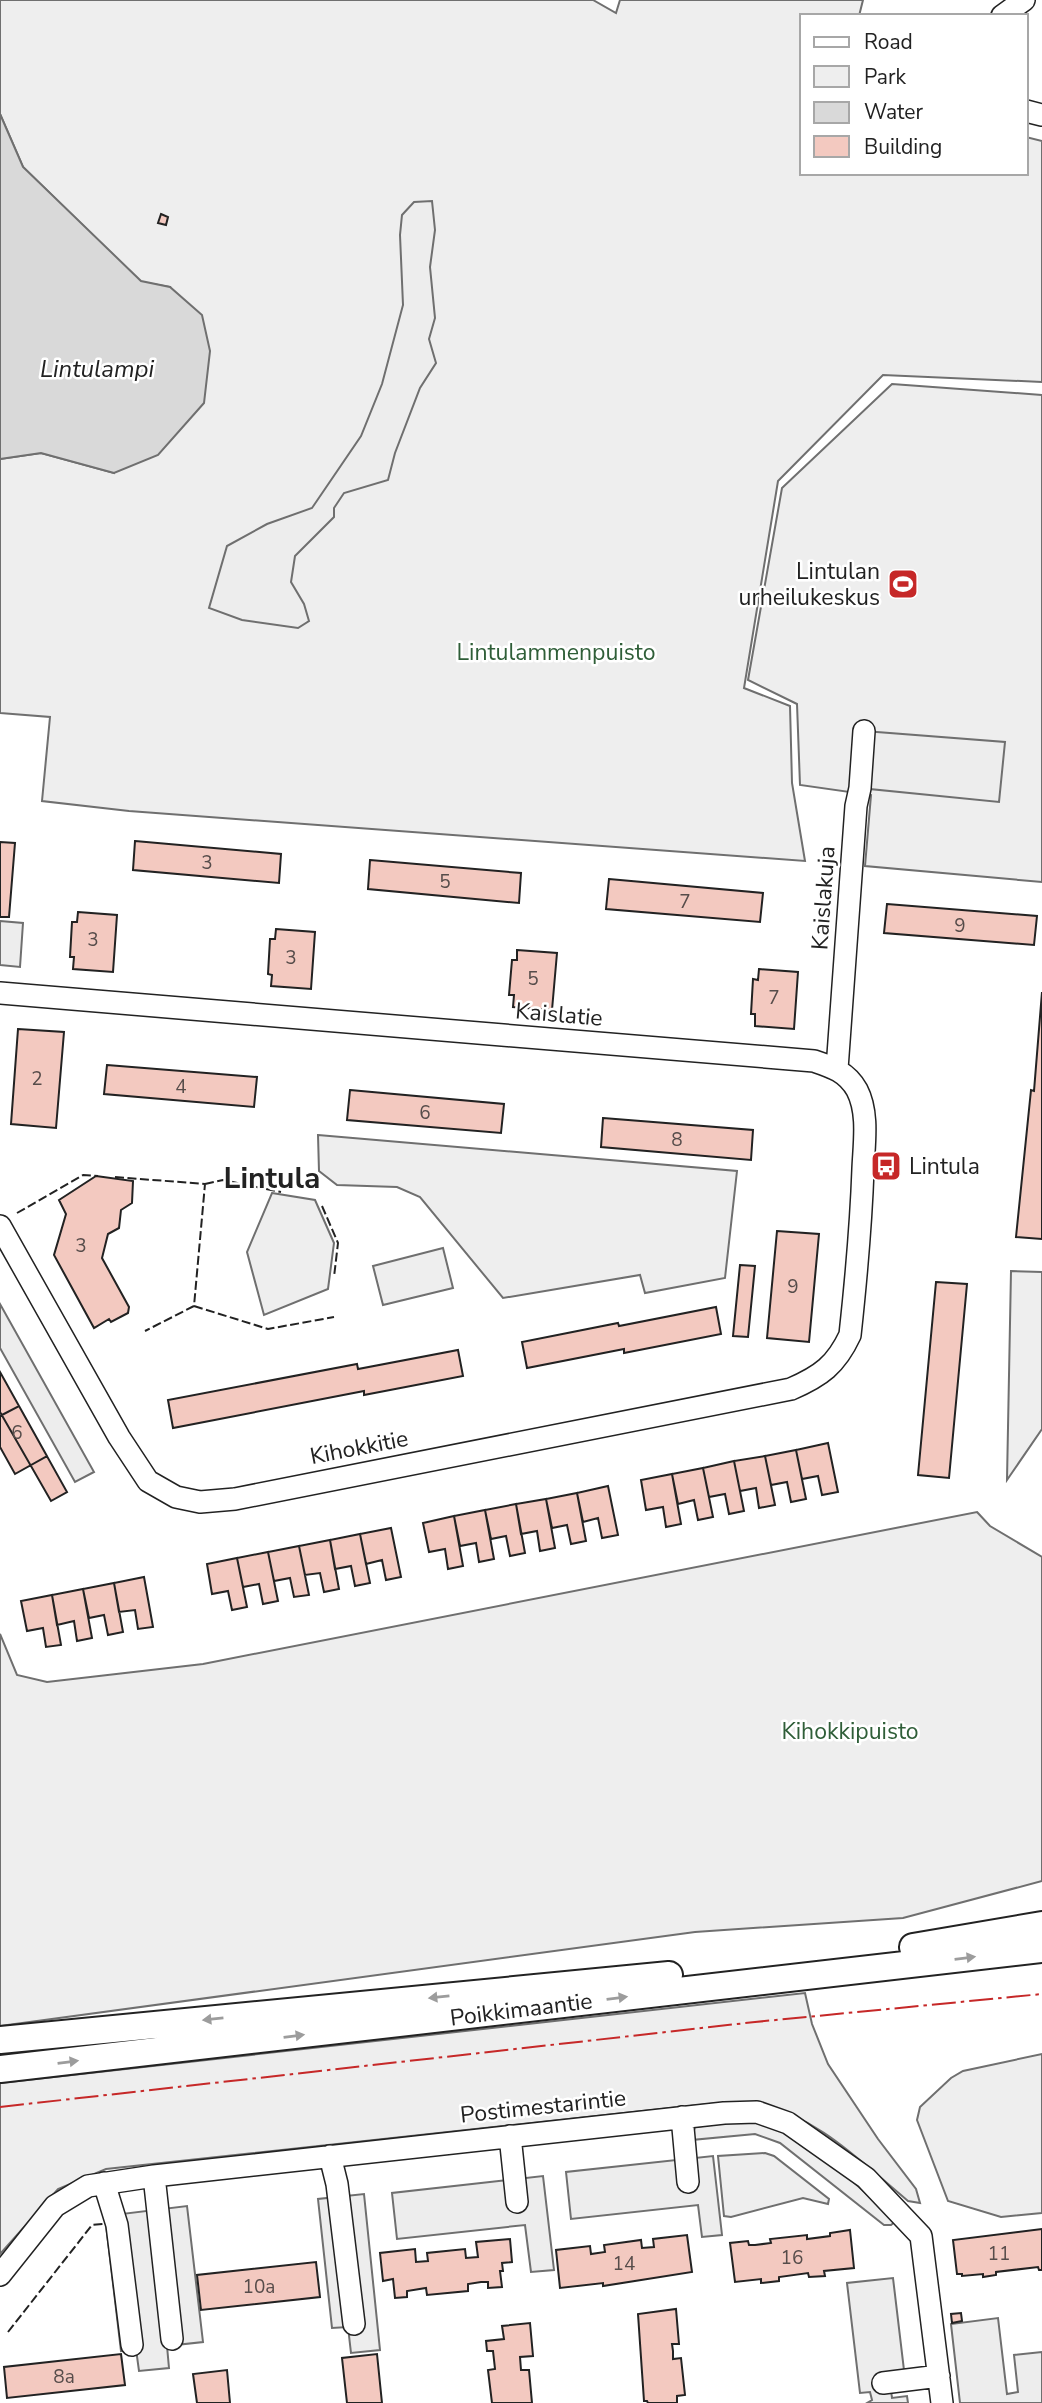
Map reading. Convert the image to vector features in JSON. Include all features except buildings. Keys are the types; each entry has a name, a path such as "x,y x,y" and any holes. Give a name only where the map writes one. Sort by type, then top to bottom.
{"main road":[{"name":"Poikkimaantie","path":"0,2040 833,1959 1042,1925"},
{"name":"Poikkimaantie","path":"0,2069 1042,1949"}],"street":[{"path":"1005,14 1024,0"},
{"name":"Kaislakuja","path":"837,1069 864,731"},
{"name":"Kaislatie","path":"0,993 810,1061 837,1069"},
{"name":"Kihokkitie","path":"0,1226 119,1437 148,1481 176,1497 200,1502 235,1499 791,1389 816,1378 829,1368 842,1352 850,1335 861,1212 863,1107 856,1088 837,1069"},
{"name":"Postimestarintie","path":"0,2275 55,2206 88,2186 154,2176 510,2136 682,2117 757,2112 788,2123 866,2178 921,2236 942,2403"},
{"path":"682,2117 688,2182"},
{"path":"510,2136 517,2202"},
{"path":"330,2156 337,2184 354,2324"},
{"path":"154,2176 172,2339"},
{"path":"104,2183 117,2225 132,2345"},
{"path":"883,2382 939,2376"}],"green space":[{"name":"Lintulammenpuisto","path":"0,0 593,0 616,13 620,0 863,0 860,14 800,14 800,175 1028,175 1028,138 1042,141 1042,382 883,375 778,481 744,688 790,706 792,783 805,861 129,811 42,801 50,717 0,713 0,459 41,453 114,473 170,287 141,282 23,167 0,114"},
{"name":"Lintulan urheilukeskus","path":"892,384 1042,395 1042,882 865,866 871,795 800,785 797,704 748,680 782,488"},
{"path":"318,1135 737,1171 725,1278 645,1293 640,1275 503,1298 420,1197 397,1187 337,1185 319,1171"},
{"path":"272,1193 315,1200 334,1243 328,1289 264,1315 247,1252"},
{"path":"443,1248 453,1288 383,1305 373,1266"},
{"path":"1011,1271 1042,1272 1042,1429 1007,1480"},
{"name":"Kihokkipuisto","path":"977,1512 990,1526 1042,1557 1042,1881 903,1918 695,1932 0,2026 0,1634 17,1675 47,1682 203,1664"},
{"path":"805,1993 812,2024 828,2064 878,2139 916,2189 920,2203 908,2201 837,2142 798,2118 755,2104 727,2103 106,2169 58,2189 0,2254 0,2083"},
{"path":"1042,2054 1042,2213 1001,2217 948,2201 917,2120 920,2107 951,2078 963,2071"},
{"path":"741,2121 778,2128 804,2143 832,2163 896,2221 891,2225 884,2225 780,2143 755,2134 691,2140 695,2127"},
{"path":"765,2153 774,2156 829,2199 828,2204 803,2198 731,2217 724,2216 718,2156"}],"shaded area":[{"path":"432,201 435,230 430,267 435,318 429,339 436,363 420,388 395,453 388,480 344,493 334,508 334,517 295,556 291,582 304,604 309,621 298,628 242,620 209,608 227,546 267,524 312,508 361,436 382,384 403,305 400,235 402,215 414,202"},
{"path":"864,731 1005,742 999,802 860,788"},
{"path":"0,921 23,923 20,967 0,965"},
{"path":"0,1304 94,1472 75,1482 0,1348"},
{"path":"713,2156 722,2235 702,2237 698,2205 571,2219 566,2172"},
{"path":"543,2176 554,2270 531,2272 525,2225 397,2239 392,2193"},
{"path":"364,2194 380,2350 351,2353 348,2327 332,2328 318,2199"},
{"path":"187,2206 203,2342 167,2346 169,2368 139,2371 136,2349 121,2351 105,2216"},
{"path":"893,2278 906,2387 891,2390 892,2398 907,2396 908,2403 867,2403 872,2400 870,2392 860,2393 847,2283"},
{"path":"998,2318 1007,2394 1018,2392 1014,2355 1042,2352 1042,2403 960,2403 951,2324"}],"water":[{"name":"Lintulampi","path":"0,114 23,167 141,281 170,287 202,315 210,351 204,403 158,455 114,473 41,453 0,459"}],"fence":[{"path":"17,1213 83,1175 98,1176"},
{"path":"115,1177 205,1184 194,1306 145,1331"},
{"path":"205,1184 223,1180 281,1192"},
{"path":"322,1206 338,1243 334,1277"},
{"path":"194,1306 268,1329 334,1317"},
{"path":"8,2332 92,2225 103,2224"}],"power":[{"path":"0,2107 755,2022 1042,1994"}],"place":[{"name":"Lintulan urheilukeskus","path":"903,584"},
{"name":"Lintula","path":"886,1166"}],"district":[{"name":"Lintula","path":"272,1178"}]}
